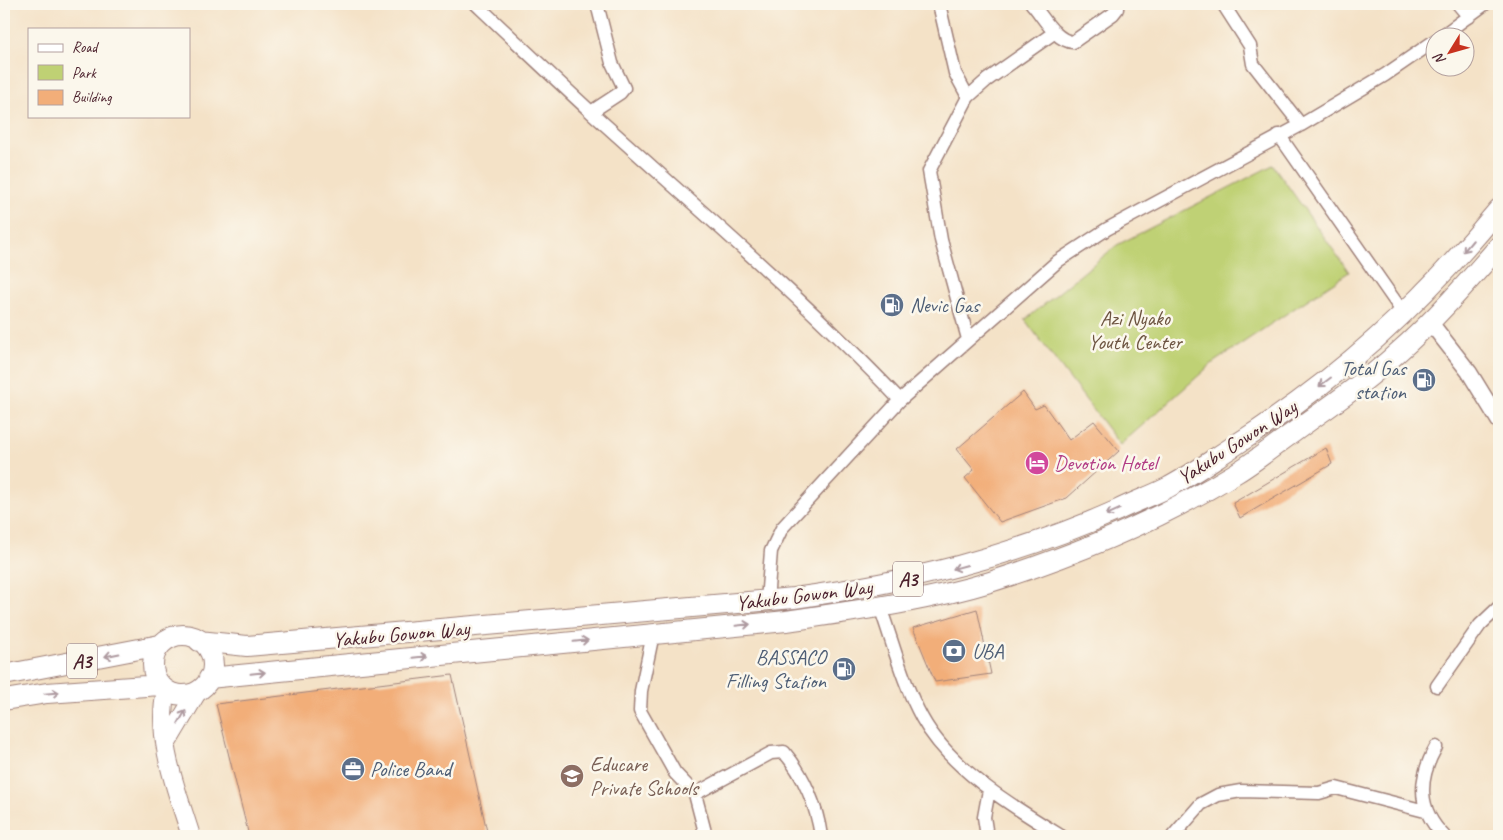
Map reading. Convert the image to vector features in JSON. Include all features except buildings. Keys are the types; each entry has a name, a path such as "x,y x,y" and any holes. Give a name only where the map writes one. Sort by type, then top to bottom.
{"highway":[{"name":"Yakubu Gowon Way","path":"199,641 247,646 767,601 866,588 988,559 1054,537 1167,488 1257,432 1326,382 1374,343 1439,280 1499,209"},
{"name":"Yakubu Gowon Way","path":"204,685 653,634 786,621 880,607 988,582 1054,560 1152,518 1238,472 1355,387 1396,354 1430,322 1499,246"},
{"path":"1144,498 1152,518"},
{"path":"183,636 199,641 210,654 212,670 204,685 182,695 163,687 155,677 153,660 160,645 167,640 183,636"},
{"name":"A3","path":"4,675 160,645"},
{"name":"A3","path":"4,700 47,693 163,687"}],"main road":[{"path":"166,743 204,685"},
{"path":"163,687 162,716 166,743 175,785 191,836"}],"street":[{"path":"476,4 591,112 773,275 844,342 900,400"},
{"path":"591,112 620,93 624,88 612,63 597,4"},
{"path":"939,4 954,73 968,97"},
{"path":"1032,4 1055,32 1066,42 1073,42 1113,14 1117,9 1117,4"},
{"path":"1222,4 1250,46 1253,64 1301,125"},
{"path":"1458,4 1469,17"},
{"path":"1453,28 1485,4"},
{"path":"968,339 941,240 929,171 968,97 987,80 1055,32"},
{"path":"767,601 771,551 782,528 900,400 1058,261 1107,229 1279,135 1301,125 1385,75 1426,47"},
{"path":"1279,135 1404,314"},
{"path":"1430,322 1469,372 1499,421"},
{"path":"1437,686 1480,625 1499,606"},
{"path":"880,607 908,687 922,718 948,752 990,790 1061,836"},
{"path":"653,634 641,691 640,711 675,773 695,794 706,836"},
{"path":"1436,747 1422,787 1425,811 1444,836"},
{"path":"695,794 770,753 784,752 796,766 819,818 820,836"},
{"path":"1173,836 1201,804 1218,795 1240,791 1319,793 1336,788 1425,811"},
{"path":"987,836 984,817 990,790"}],"green space":[{"name":"Azi Nyako Youth Center","path":"1273,165 1349,272 1214,362 1120,445 1025,320 1117,245"}],"place":[{"name":"Nevic Gas","path":"892,305"},
{"name":"Total Gas station","path":"1424,380"},
{"name":"Devotion Hotel","path":"1037,463"},
{"name":"UBA","path":"954,651"},
{"name":"BASSACO Filling Station","path":"844,669"},
{"name":"Police Band","path":"353,769"},
{"name":"Educare Private Schools","path":"572,776"}]}
